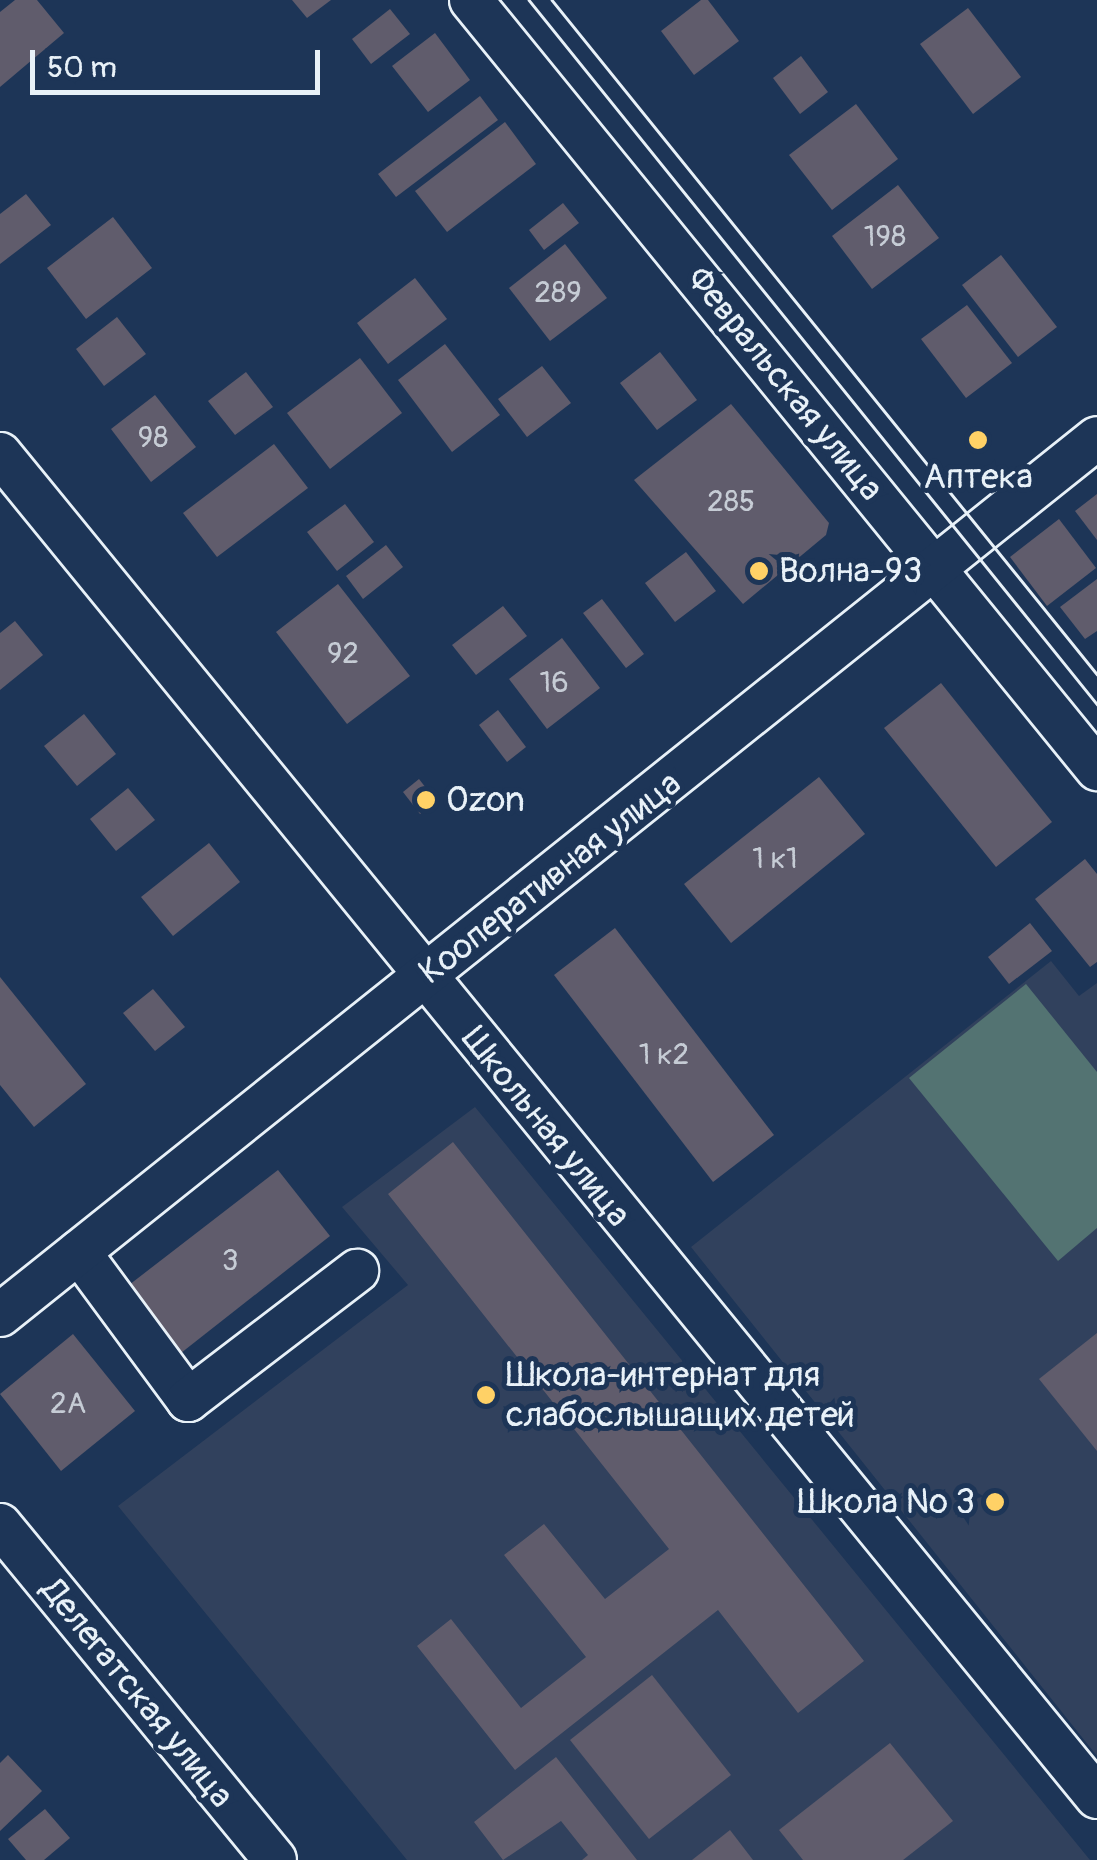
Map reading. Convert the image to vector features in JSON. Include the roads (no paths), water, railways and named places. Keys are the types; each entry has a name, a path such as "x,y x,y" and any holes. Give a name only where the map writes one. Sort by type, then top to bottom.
{"street":[{"name":"Февральская улица","path":"472,0 1097,769"},
{"name":"Кооперативная улица","path":"0,1316 937,570 1097,438"},
{"name":"Школьная улица","path":"0,454 424,978 1097,1797"},
{"path":"79,1252 188,1400 357,1270"},
{"name":"Делегатская улица","path":"0,1526 275,1860"}],"tram line":[{"path":"529,0 1097,704"},
{"path":"552,0 1097,674"}],"place":[{"name":"Аптека","path":"978,440"},
{"name":"Волна-93","path":"759,571"},
{"name":"Ozon","path":"426,800"},
{"name":"Школа-интернат для слабослышащих детей","path":"486,1395"},
{"name":"Школа № 3","path":"995,1502"}]}
